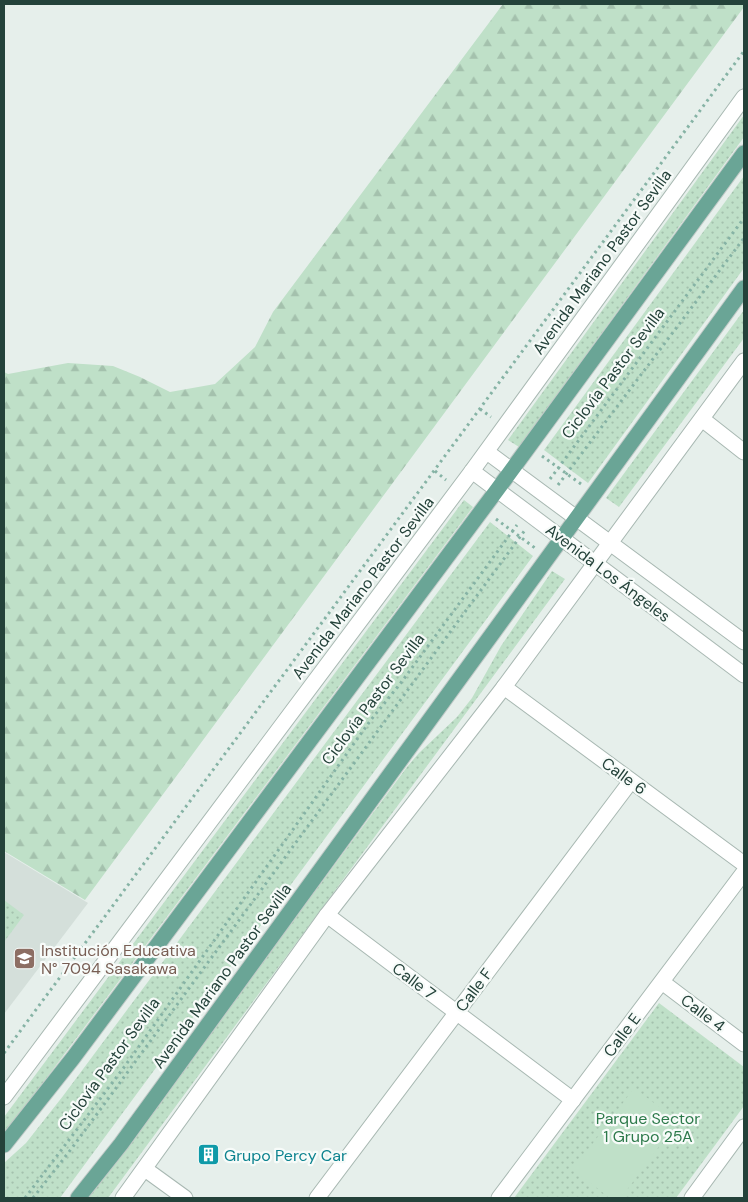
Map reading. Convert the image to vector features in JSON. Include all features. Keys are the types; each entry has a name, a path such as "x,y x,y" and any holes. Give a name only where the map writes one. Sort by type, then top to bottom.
{"main road":[{"path":"4,1145 73,1058 497,490 744,153"},
{"name":"Avenida Mariano Pastor Sevilla","path":"78,1198 121,1144 744,288"}],"street":[{"name":"Avenida Mariano Pastor Sevilla","path":"4,1097 459,489 744,97"},
{"path":"122,1198 145,1169 327,915 504,688 744,361"},
{"path":"702,419 744,452"},
{"name":"Avenida Los Ángeles","path":"486,452 744,642"},
{"name":"Avenida Los Ángeles","path":"472,471 744,675"},
{"name":"Calle 6","path":"504,688 744,864"},
{"name":"Calle F","path":"317,1198 630,781"},
{"name":"Calle E","path":"499,1198 744,872"},
{"name":"Calle 7","path":"327,915 573,1100"},
{"name":"Calle 4","path":"662,982 744,1044"},
{"path":"693,1198 744,1127"},
{"path":"145,1169 185,1198"}],"path":[{"path":"4,1053 744,51"},
{"name":"Ciclovía Pastor Sevilla","path":"545,495 558,468 744,218"},
{"path":"545,495 566,474 744,238"},
{"path":"480,409 504,428"},
{"path":"529,446 595,494"},
{"path":"435,471 459,489"},
{"path":"483,508 547,558"},
{"path":"33,1198 84,1133 520,537 530,515"},
{"name":"Ciclovía Pastor Sevilla","path":"25,1198 125,1066 370,721 400,684 513,531 530,515"}],"shaded area":[{"name":"Institución Educativa N° 7094 Sasakawa","path":"4,852 88,903 4,1014"}],"green space":[{"path":"503,4 744,4 744,7 85,900 4,851 4,372 8,374 68,363 113,366 170,392 215,384 255,347 273,312"},
{"path":"744,115 744,137 519,447 508,440"},
{"path":"744,176 744,268 588,483 544,450"},
{"path":"744,310 744,338 619,507 606,498"},
{"path":"464,500 473,507 4,1135 4,1117"},
{"path":"490,522 533,556 60,1198 4,1198 4,1163 26,1143 63,1096"},
{"path":"552,571 565,579 108,1198 88,1198 407,767 457,717 472,698 501,646"},
{"path":"4,900 24,915 4,942"},
{"name":"Parque Sector 1 Grupo 25A","path":"659,1003 744,1067 744,1106 676,1198 514,1198"},
{"path":"634,1088 678,1121 621,1198 610,1198 573,1170"}],"place":[{"name":"Institución Educativa N° 7094 Sasakawa","path":"25,959"},
{"name":"Grupo Percy Car","path":"208,1155"}]}
